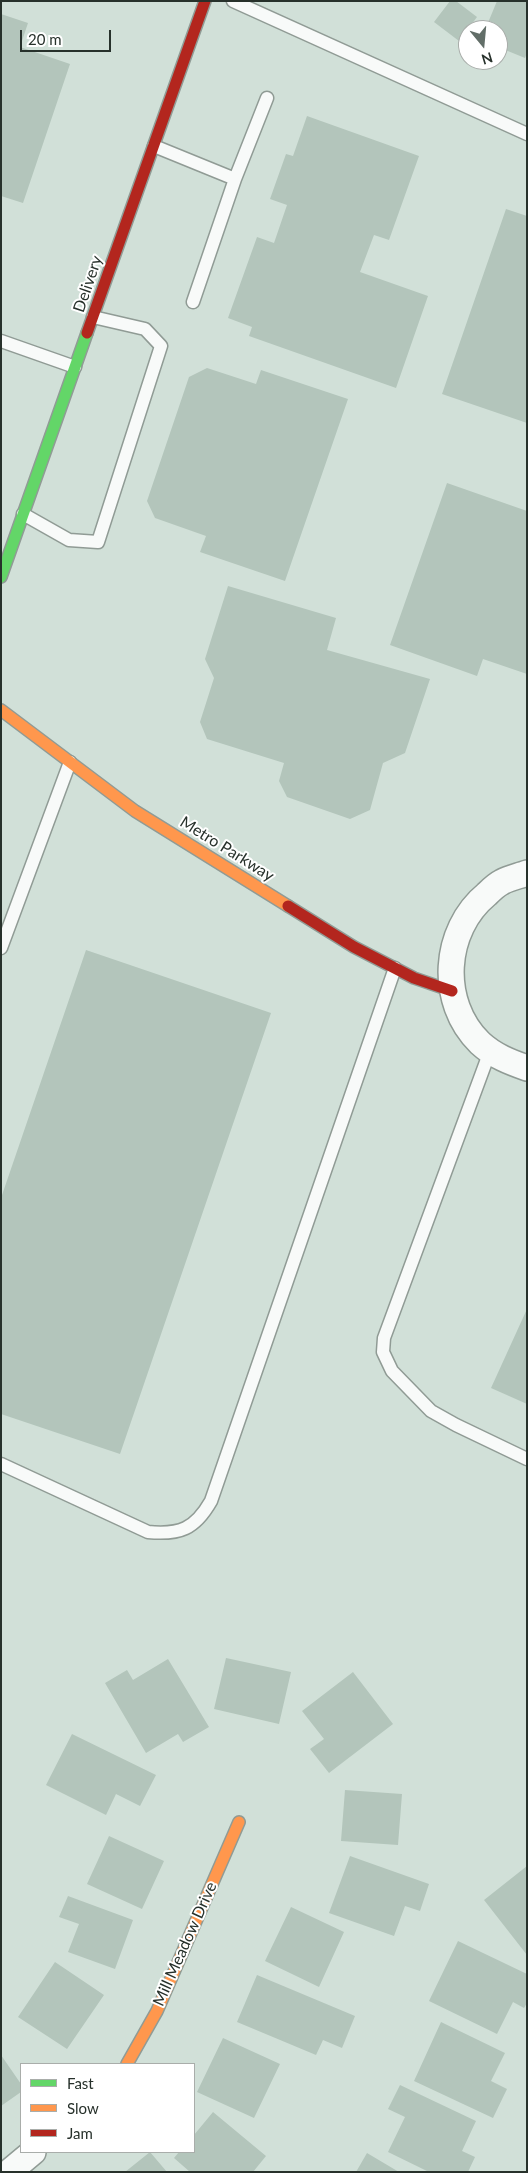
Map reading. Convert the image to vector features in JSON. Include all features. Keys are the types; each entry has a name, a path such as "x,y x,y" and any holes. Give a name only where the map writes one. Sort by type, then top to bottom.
{"street":[{"name":"Delivery","path":"1,577 204,1"},
{"name":"Metro Parkway","path":"1,710 135,811 354,947 414,978 452,990"},
{"path":"527,873 501,882 476,902 459,928 450,959 452,990 462,1018 479,1042 490,1051 503,1060 527,1068"},
{"name":"Mill Meadow Drive","path":"127,2063 142,2040 157,2011 239,1822"},
{"path":"9,2172 32,2153"}],"lane":[{"path":"234,1 527,134"},
{"path":"193,302 235,179 267,98"},
{"path":"154,146 235,179"},
{"path":"23,514 69,540 98,542 161,346 145,330 93,317"},
{"path":"1,341 76,367"},
{"path":"1,948 70,762"},
{"path":"1,1464 148,1532 164,1533 178,1531 192,1525 203,1515 211,1501 395,968"},
{"path":"490,1051 384,1338 383,1352 392,1371 431,1411 456,1426 527,1458"}],"building":[{"path":"450,1 456,1 477,17 475,20 458,20 458,40 434,22"},
{"path":"497,1 527,1 527,53 525,58 508,51 508,20 489,20"},
{"path":"1,14 28,23 20,47 70,64 23,203 1,196"},
{"path":"307,116 419,156 389,240 374,235 360,272 428,296 396,388 249,336 252,327 228,318 257,237 274,243 287,205 270,199 286,154 293,156"},
{"path":"506,209 527,216 527,423 442,394"},
{"path":"207,368 256,384 261,370 348,399 285,581 200,552 206,536 155,518 147,501 189,377"},
{"path":"447,483 527,511 527,674 483,659 477,676 390,645"},
{"path":"228,586 336,618 327,650 430,679 405,753 383,763 370,810 350,819 287,797 279,781 284,763 207,739 200,722 214,678 205,659"},
{"path":"86,950 271,1013 120,1454 1,1414 1,1198"},
{"path":"527,1309 527,1404 491,1388"},
{"path":"226,1658 291,1672 279,1724 214,1709"},
{"path":"168,1659 209,1727 183,1742 178,1734 146,1753 105,1683 127,1670 133,1680"},
{"path":"353,1672 393,1724 329,1773 310,1749 324,1739 302,1711"},
{"path":"72,1734 156,1775 140,1806 116,1794 106,1815 46,1785"},
{"path":"345,1790 402,1794 398,1845 341,1841"},
{"path":"109,1836 164,1861 142,1909 87,1884"},
{"path":"350,1856 429,1884 420,1911 405,1906 394,1936 329,1913"},
{"path":"527,1866 527,1955 484,1900"},
{"path":"68,1896 133,1920 115,1969 68,1952 79,1924 59,1917"},
{"path":"291,1907 344,1932 319,1987 265,1961"},
{"path":"458,1941 527,1974 527,2003 524,2008 513,2002 497,2034 429,2001"},
{"path":"55,1962 104,1995 67,2049 18,2017"},
{"path":"257,1975 355,2016 342,2048 323,2040 316,2055 237,2022"},
{"path":"441,2022 505,2053 491,2081 507,2089 493,2118 414,2081"},
{"path":"223,2038 280,2064 254,2118 197,2092"},
{"path":"1,2055 20,2083 20,2093 1,2106"},
{"path":"400,2085 476,2121 462,2151 475,2157 468,2172 429,2172 388,2152 405,2117 388,2109"},
{"path":"213,2112 266,2156 253,2172 190,2172 174,2158 178,2153 195,2153 195,2134"},
{"path":"151,2153 167,2172 125,2172"},
{"path":"367,2153 399,2172 356,2172"}],"traffic: fast":[{"path":"1,577 87,333"}],"traffic: slow":[{"path":"1,710 135,811 288,906"},
{"path":"128,2063 157,2011 239,1822"}],"traffic: jam":[{"path":"87,333 205,1"},
{"path":"288,906 354,947 414,978 452,991"}]}
